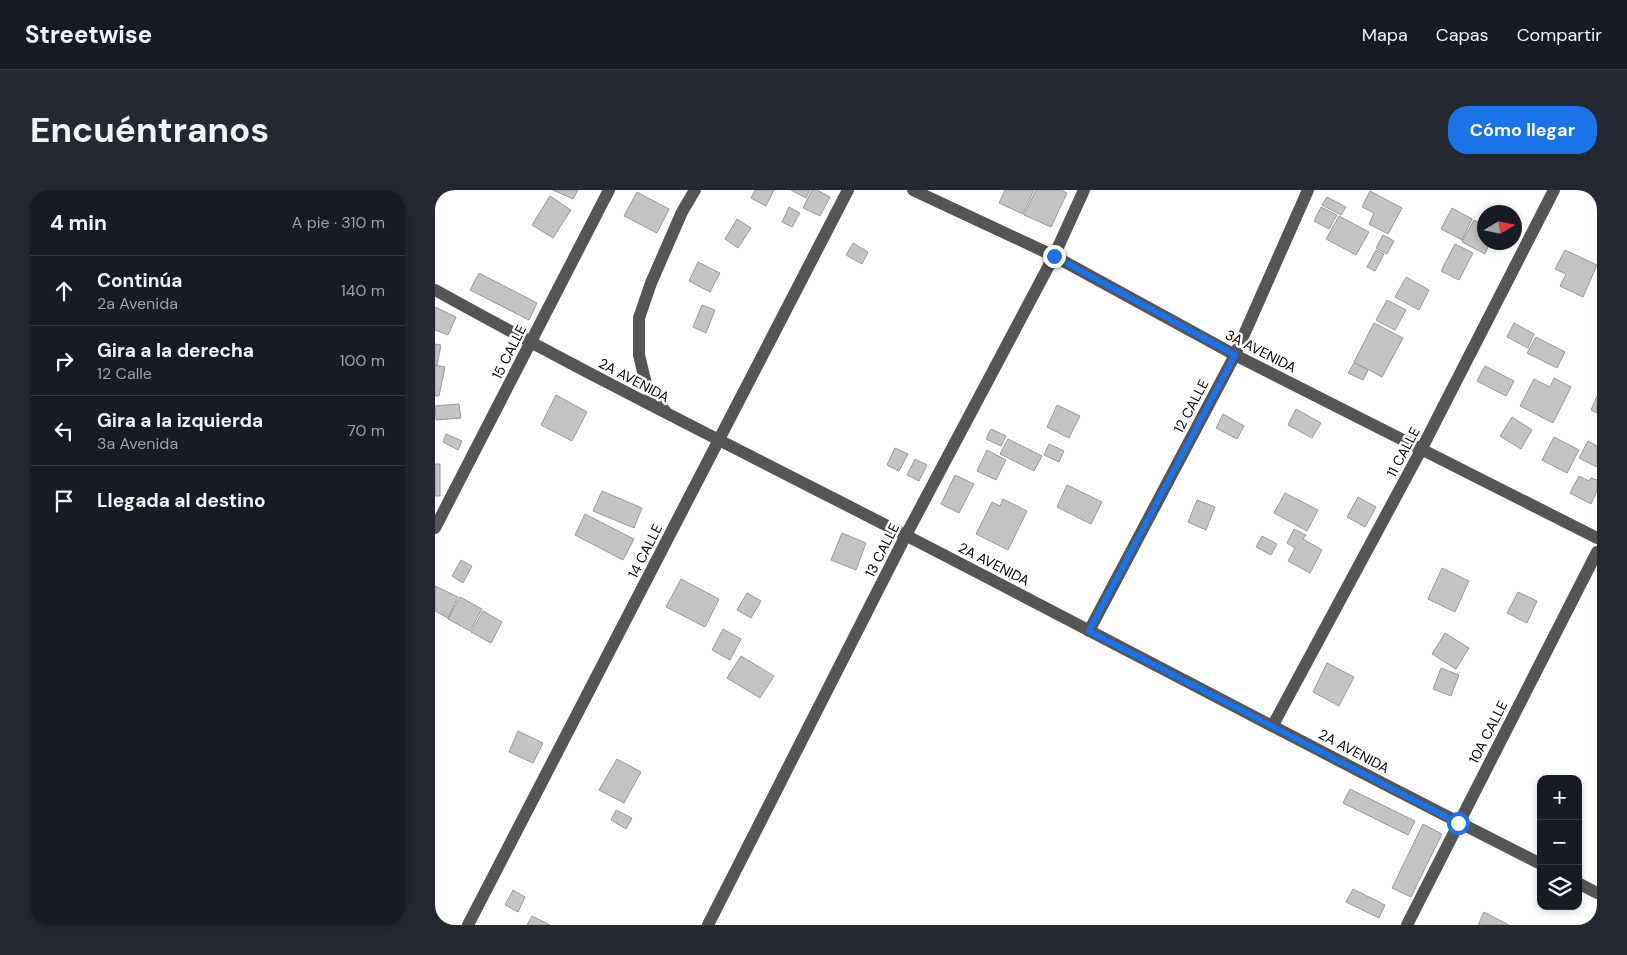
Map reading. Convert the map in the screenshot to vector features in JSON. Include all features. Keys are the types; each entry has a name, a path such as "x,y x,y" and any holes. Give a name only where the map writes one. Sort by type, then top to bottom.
{"street":[{"name":"15 CALLE","path":"435,528 609,190"},
{"path":"667,414 647,388 639,355 639,318 681,212 695,190"},
{"name":"14 CALLE","path":"468,925 848,190"},
{"name":"3A AVENIDA","path":"913,190 1054,256 1235,355 1597,538"},
{"name":"13 CALLE","path":"708,925 906,535 1054,256 1084,190"},
{"name":"12 CALLE","path":"1089,631 1235,355 1308,190"},
{"name":"11 CALLE","path":"1273,725 1421,450 1554,190"},
{"name":"2A AVENIDA","path":"435,290 530,343 906,535 1458,823 1537,862"},
{"name":"10A CALLE","path":"1407,925 1597,552"},
{"path":"1582,885 1597,893"}],"building":[{"path":"553,190 578,190 573,199"},
{"path":"755,190 774,190 766,206 751,198"},
{"path":"791,190 810,190 806,198"},
{"path":"812,190 817,190 830,197 820,216 803,208"},
{"path":"1005,190 1034,190 1023,214 999,203"},
{"path":"1036,190 1061,190 1067,193 1051,227 1024,215"},
{"path":"1370,191 1402,208 1388,234 1369,224 1374,213 1362,207"},
{"path":"637,192 669,209 657,233 624,216"},
{"path":"550,196 571,210 553,238 532,225"},
{"path":"1327,197 1346,207 1341,215 1322,205"},
{"path":"789,207 800,213 792,227 782,222"},
{"path":"1321,207 1337,215 1329,229 1314,221"},
{"path":"1452,208 1472,219 1462,240 1441,229"},
{"path":"1339,216 1369,232 1356,255 1326,239"},
{"path":"737,219 751,228 738,248 725,239"},
{"path":"1474,220 1477,222 1477,250 1462,242"},
{"path":"1383,235 1394,241 1387,254 1376,248"},
{"path":"853,243 868,252 862,264 846,255"},
{"path":"1455,244 1473,253 1459,280 1441,271"},
{"path":"1376,250 1384,254 1375,271 1367,267"},
{"path":"1477,250 1487,250 1485,254"},
{"path":"1565,250 1597,265 1583,297 1560,286 1566,274 1555,269"},
{"path":"698,262 720,273 710,292 689,281"},
{"path":"479,273 537,303 529,320 470,290"},
{"path":"1406,277 1429,290 1419,310 1395,297"},
{"path":"1387,300 1406,310 1395,330 1376,320"},
{"path":"702,305 715,310 706,333 693,327"},
{"path":"435,307 456,317 448,335 435,330"},
{"path":"1374,323 1403,338 1382,377 1354,362"},
{"path":"1514,323 1534,334 1528,348 1507,337"},
{"path":"1536,337 1565,352 1557,368 1527,353"},
{"path":"435,344 441,345 437,365 435,364"},
{"path":"1354,363 1368,370 1363,380 1348,373"},
{"path":"435,365 445,367 439,396 435,396"},
{"path":"1485,366 1514,381 1506,396 1477,381"},
{"path":"1554,378 1571,387 1553,423 1520,406 1534,379 1550,387"},
{"path":"556,395 587,412 572,441 541,425"},
{"path":"1597,396 1597,413 1591,410"},
{"path":"459,404 461,418 436,420 435,406"},
{"path":"1057,405 1080,416 1069,438 1047,427"},
{"path":"1296,409 1321,423 1312,438 1288,425"},
{"path":"1223,414 1244,426 1237,439 1216,428"},
{"path":"1512,417 1532,430 1521,449 1500,436"},
{"path":"991,429 1006,436 1001,446 986,439"},
{"path":"446,434 462,441 458,450 443,442"},
{"path":"1554,437 1579,450 1567,473 1542,460"},
{"path":"1008,439 1042,456 1034,471 1000,454"},
{"path":"1588,441 1597,446 1597,467 1579,458"},
{"path":"1049,444 1064,451 1059,462 1044,455"},
{"path":"895,448 908,454 899,471 887,465"},
{"path":"987,450 1006,460 996,480 977,471"},
{"path":"915,459 927,465 919,481 907,475"},
{"path":"435,464 440,464 440,496 435,496"},
{"path":"955,475 974,484 959,513 941,504"},
{"path":"1579,476 1589,481 1591,478 1597,480 1597,491 1591,504 1570,493"},
{"path":"1067,485 1102,502 1091,524 1057,507"},
{"path":"602,491 642,508 634,528 593,511"},
{"path":"1285,493 1318,510 1307,531 1274,513"},
{"path":"1358,497 1376,507 1365,527 1347,517"},
{"path":"1003,499 1027,511 1008,550 976,534 992,502 1000,506"},
{"path":"1197,500 1215,507 1206,530 1188,522"},
{"path":"585,514 634,539 623,560 575,535"},
{"path":"1294,529 1306,535 1303,539 1322,550 1310,573 1288,561 1295,548 1287,543"},
{"path":"842,533 866,543 856,570 831,560"},
{"path":"1262,536 1277,544 1271,555 1256,547"},
{"path":"461,560 472,566 463,583 452,576"},
{"path":"1442,568 1469,581 1455,612 1428,599"},
{"path":"681,579 719,599 705,627 666,607"},
{"path":"435,586 458,597 448,618 435,611"},
{"path":"1518,592 1537,601 1527,623 1507,613"},
{"path":"747,593 761,601 751,618 737,610"},
{"path":"460,597 482,609 470,631 448,619"},
{"path":"483,611 502,622 491,643 471,632"},
{"path":"723,629 741,639 730,660 712,650"},
{"path":"1445,633 1469,648 1456,669 1432,654"},
{"path":"741,656 774,676 760,698 727,678"},
{"path":"1327,663 1354,677 1339,706 1313,692"},
{"path":"1441,668 1459,675 1451,696 1433,689"},
{"path":"518,731 543,743 533,763 509,752"},
{"path":"617,759 641,772 624,803 599,790"},
{"path":"1350,789 1415,821 1408,835 1343,803"},
{"path":"616,810 632,818 626,829 611,820"},
{"path":"1423,824 1442,834 1411,897 1392,888"},
{"path":"1353,889 1385,905 1379,918 1346,902"},
{"path":"513,890 525,897 518,912 505,905"},
{"path":"1484,912 1509,925 1478,925"},
{"path":"532,916 550,925 527,925"}],"route":[{"path":"1054,256 1235,355 1089,631 1273,725 1458,823"}]}
